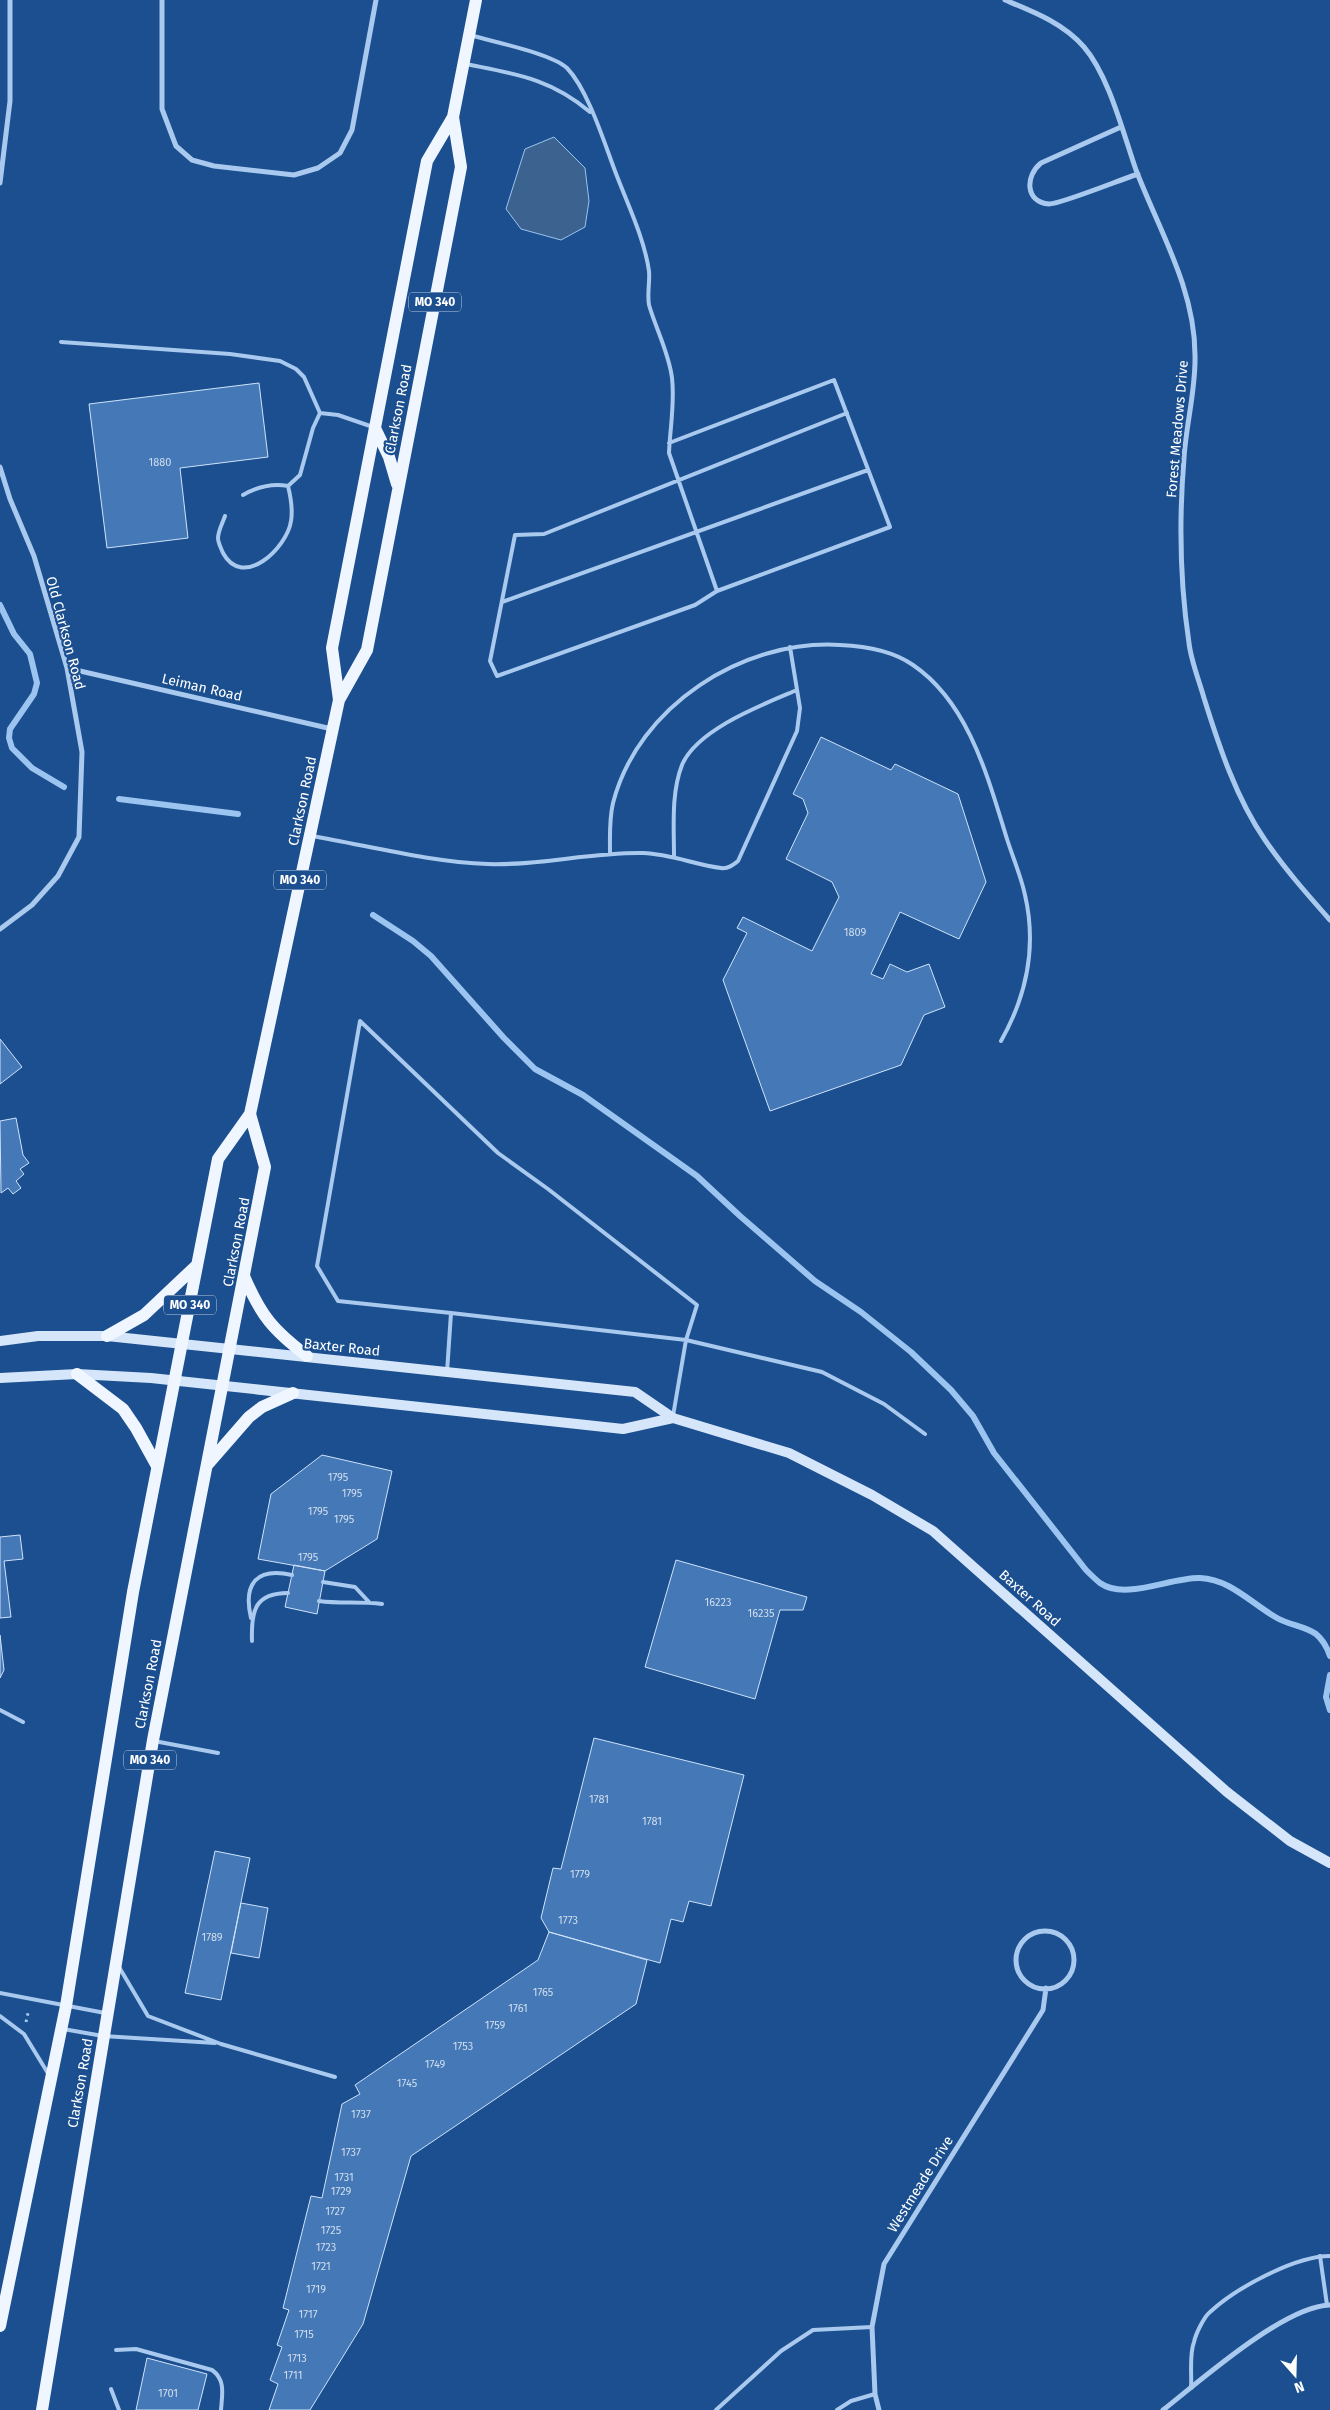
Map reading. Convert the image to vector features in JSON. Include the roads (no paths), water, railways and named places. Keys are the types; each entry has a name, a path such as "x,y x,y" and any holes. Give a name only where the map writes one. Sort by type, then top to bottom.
{"main road":[{"name":"Clarkson Road","path":"0,2326 66,2006 120,1667 173,1380 218,1159 250,1114 339,700 366,650 461,167 453,117 476,0"},
{"name":"Clarkson Road","path":"339,700 332,648 427,161 453,117"},
{"path":"375,428 389,457 398,487"},
{"name":"Clarkson Road","path":"42,2410 153,1740 265,1167 250,1114"},
{"path":"107,1336 144,1316 197,1265"},
{"path":"244,1276 256,1304 267,1321 279,1335 306,1356"},
{"name":"Baxter Road","path":"0,1340 38,1336 107,1336 635,1392 672,1418 789,1453 872,1495 933,1530 1227,1792 1290,1842 1330,1863"},
{"path":"77,1374 123,1409 157,1466"},
{"name":"Baxter Road","path":"0,1378 77,1374 173,1380 623,1429 672,1418"},
{"path":"207,1466 249,1417 262,1407 293,1393"}],"street":[{"path":"0,183 10,101 10,0"},
{"path":"162,0 162,109 176,146 192,160 214,166 294,175 318,168 340,153 352,130 376,0"},
{"name":"Forest Meadows Drive","path":"1005,0 1063,27 1085,48 1101,73 1138,174 1173,256 1191,312 1196,355 1184,455 1182,499 1182,587 1189,646 1210,718 1244,804 1264,838 1296,882 1330,920"},
{"path":"1121,127 1040,163 1031,174 1029,181 1031,191 1042,202 1056,203 1138,174"},
{"name":"Old Clarkson Road","path":"0,468 10,499 34,556 66,668 82,752 79,837 58,876 32,905 0,928"},
{"name":"Leiman Road","path":"66,668 332,730"},
{"path":"1046,1931 1064,1938 1070,1946 1074,1964 1064,1981 1056,1986 1046,1988 1028,1983 1018,1969 1016,1960 1022,1942 1029,1936 1046,1931"},
{"name":"Westmeade Drive","path":"879,2410 875,2394 872,2326 884,2264 1043,2010 1046,1988"},
{"path":"1163,2410 1271,2328 1306,2311 1328,2305"}],"lane":[{"path":"469,35 546,57 566,68 580,87 592,113 642,242 649,272 649,304 672,376 673,404 669,443 670,459 717,591"},
{"path":"463,64 541,81 572,96 592,113"},
{"path":"62,342 230,354 280,361 296,369 304,377 320,413 313,428 300,475 288,486"},
{"path":"669,443 834,380 847,413 890,527 717,591 695,605 497,676 490,661 515,535 544,534 677,479 847,413"},
{"path":"320,413 338,415 375,428"},
{"path":"502,602 868,470"},
{"path":"243,495 254,488 279,484 288,486"},
{"path":"225,516 218,537 224,555 232,563 244,568 258,566 279,546 291,523 292,502 288,486"},
{"path":"610,854 609,827 618,788 627,767 662,717 691,691 719,673 748,660 790,647 824,644 852,646 888,653 912,664 931,681 952,707 975,745 1025,895 1031,936 1030,963 1023,992 1012,1022 1001,1041"},
{"path":"310,836 434,858 490,864 645,853 674,857 722,868 738,861 797,731 800,708 790,647"},
{"path":"674,857 678,781 683,764 692,749 715,731 747,711 797,690"},
{"path":"672,1418 686,1340 697,1305 548,1189 498,1153 360,1021 317,1266 338,1300 686,1340 822,1372 884,1404 925,1434"},
{"path":"447,1372 451,1313"},
{"path":"252,1641 251,1618 247,1601 252,1583 261,1575 281,1573 292,1575"},
{"path":"323,1582 354,1587 369,1602"},
{"path":"251,1618 261,1600 276,1594 288,1594"},
{"path":"319,1601 339,1604 359,1601 382,1604"},
{"path":"0,1710 23,1722"},
{"path":"153,1740 218,1753"},
{"path":"116,1961 148,2016 221,2044 335,2077"},
{"path":"0,1993 107,2014"},
{"path":"0,2016 24,2034 50,2077"},
{"path":"60,2029 103,2036 221,2044"},
{"path":"1191,2388 1193,2342 1209,2312 1251,2283 1298,2261 1320,2256 1330,2256"},
{"path":"1320,2256 1328,2305"},
{"path":"716,2410 781,2352 813,2330 872,2326"},
{"path":"116,2350 136,2349 212,2370 219,2375 222,2384 221,2410"},
{"path":"111,2389 119,2410"},
{"path":"837,2410 851,2401 875,2394"}],"water":[{"path":"554,137 585,168 589,201 585,227 561,240 521,229 506,209 525,149"}],"waterway":[{"path":"0,605 14,634 30,654 37,683 34,694 10,729 9,738 12,748 32,768 64,787"},
{"path":"119,799 238,814"},
{"path":"373,915 413,941 431,956 504,1038 535,1069 583,1095 697,1176 815,1281 861,1312 911,1352 951,1390 973,1416 994,1453 1086,1570 1100,1583 1110,1588 1122,1590 1188,1579 1211,1579 1231,1587 1277,1618 1316,1634 1321,1639 1330,1656"},
{"path":"1330,1675 1326,1697 1330,1710"}]}
